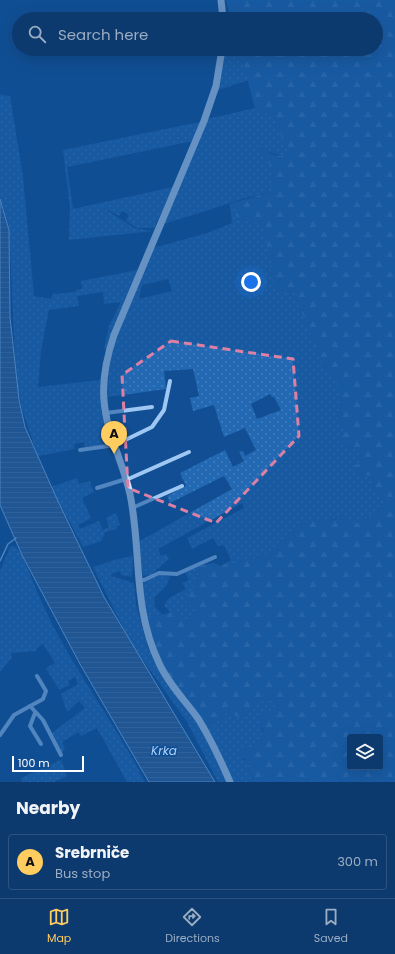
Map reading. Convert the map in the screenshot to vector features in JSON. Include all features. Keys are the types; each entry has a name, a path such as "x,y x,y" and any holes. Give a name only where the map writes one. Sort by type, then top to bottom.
{"main road":[{"path":"221,0 222,12"},
{"path":"221,56 216,86 204,121 107,355 104,400 106,413 126,480 132,508 138,580 144,624 159,664 168,680 198,720 217,753 230,782"}],"street":[{"path":"80,450 115,445 152,428 164,410 170,381"},
{"path":"106,413 152,407"},
{"path":"97,488 126,480 189,452"},
{"path":"132,508 182,486"},
{"path":"138,580 144,580 159,573 177,574 215,557"},
{"path":"0,735 14,715 43,699 46,691 37,676"},
{"path":"30,706 35,713 44,720 61,755"},
{"path":"35,713 30,726 41,744"}],"highlighted area":[{"path":"171,341 293,359 299,436 216,523 128,488 122,375"}],"green space":[{"path":"226,0 395,0 395,782 249,782 252,776 248,768 250,762 249,759 240,759 240,751 250,748 263,735 263,729 259,724 260,719 278,704 275,700 256,702 248,716 240,718 228,712 224,715 224,719 204,724 188,699 172,681 156,648 146,617 170,613 171,610 175,609 188,622 194,619 196,610 185,601 185,596 192,590 196,583 199,575 199,566 214,563 221,566 226,563 239,563 244,559 264,557 299,525 310,521 330,521 340,517 347,518 350,521 358,523 386,507 380,493 374,488 372,476 359,474 353,470 355,465 364,461 353,446 344,448 341,445 343,428 338,417 342,403 337,392 338,386 318,353 295,293 290,291 281,293 276,288 270,268 273,263 267,248 268,239 265,235 264,227 257,221 251,224 238,220 236,215 237,209 230,207 229,204 271,192 271,165 267,163 258,147 261,146 278,156 289,154 275,118 255,109 242,56 383,56 383,12 229,12"},
{"path":"224,56 242,56 249,80 218,90"},
{"path":"0,93 1,95 10,96 23,177 34,296 51,299 53,294 76,292 76,290 82,289 81,281 138,270 106,349 104,349 109,326 120,302 104,304 103,292 77,296 79,306 49,310 41,350 38,387 101,380 101,411 110,444 85,447 84,442 74,444 75,449 38,456 22,409 16,379 9,227 0,197"},
{"path":"255,108 275,118 290,155 283,157 258,147 267,163 271,165 271,192 246,198 164,224 207,119"},
{"path":"200,122 193,141 67,167 73,209 173,187 154,228 137,228 126,221 129,215 122,211 119,216 102,207 134,228 153,231 69,240 70,207 63,150"},
{"path":"230,207 234,207 259,221 265,230 272,260 278,273 290,291 295,293 312,339 324,365 338,386 342,403 338,417 343,428 345,448 353,446 364,461 355,465 359,474 372,476 374,488 380,493 386,507 358,523 335,518 330,521 310,521 299,525 264,557 244,559 239,563 226,563 231,560 224,545 218,546 213,538 192,549 187,538 244,508 242,503 158,549 161,556 166,554 169,559 152,574 143,576 138,542 232,489 224,476 170,503 167,496 186,486 180,473 225,450 233,467 244,461 239,452 243,451 245,456 256,450 245,428 224,437 214,405 193,411 190,398 199,396 193,369 164,371 166,389 108,397 108,378 111,358 122,321 153,248 207,233 232,223","holes":["168,279 172,291 139,299 142,285","270,394 274,397 281,410 257,419 251,404"]},
{"path":"77,478 79,484 90,481 94,492 82,498 91,518 78,525 80,529 99,521 103,530 109,527 106,518 116,513 120,525 117,526 117,529 105,532 101,541 83,547 51,487"},
{"path":"10,547 16,547 22,555 43,606 58,635 145,782 127,782 97,728 81,736 78,732 62,742 65,749 61,753 52,733 85,708 79,701 67,712 61,694 78,684 75,677 68,681 70,685 59,690 46,668 55,663 43,644 38,647 36,651 11,653 12,657 0,672 0,571"},
{"path":"133,556 132,577 121,575 120,571 111,574 111,576 134,583 136,605 147,645 159,672 201,729 227,782 218,782 187,722 131,643 93,567"},
{"path":"199,566 197,580 185,601 196,610 194,619 188,622 175,609 170,612 164,605 169,598 186,589 182,583 189,580 185,572"},
{"path":"162,574 170,577 166,586 154,598 155,607 162,614 146,617 142,583"},
{"path":"271,699 275,700 278,704 260,719 263,735 250,748 240,751 243,760 249,759 250,762 248,768 252,776 249,782 234,782 204,724 224,719 224,715 228,712 240,718 256,702"},
{"path":"61,760 67,776 54,782 22,782 21,778"}],"water":[{"name":"Krka","path":"0,199 9,230 10,317 19,400 25,427 56,497 104,597 215,782 149,782 80,664 22,555 0,505"}],"waterway":[{"path":"0,561 8,544 16,538"}],"place":[{"name":"Srebrniče","path":"114,454"}]}
